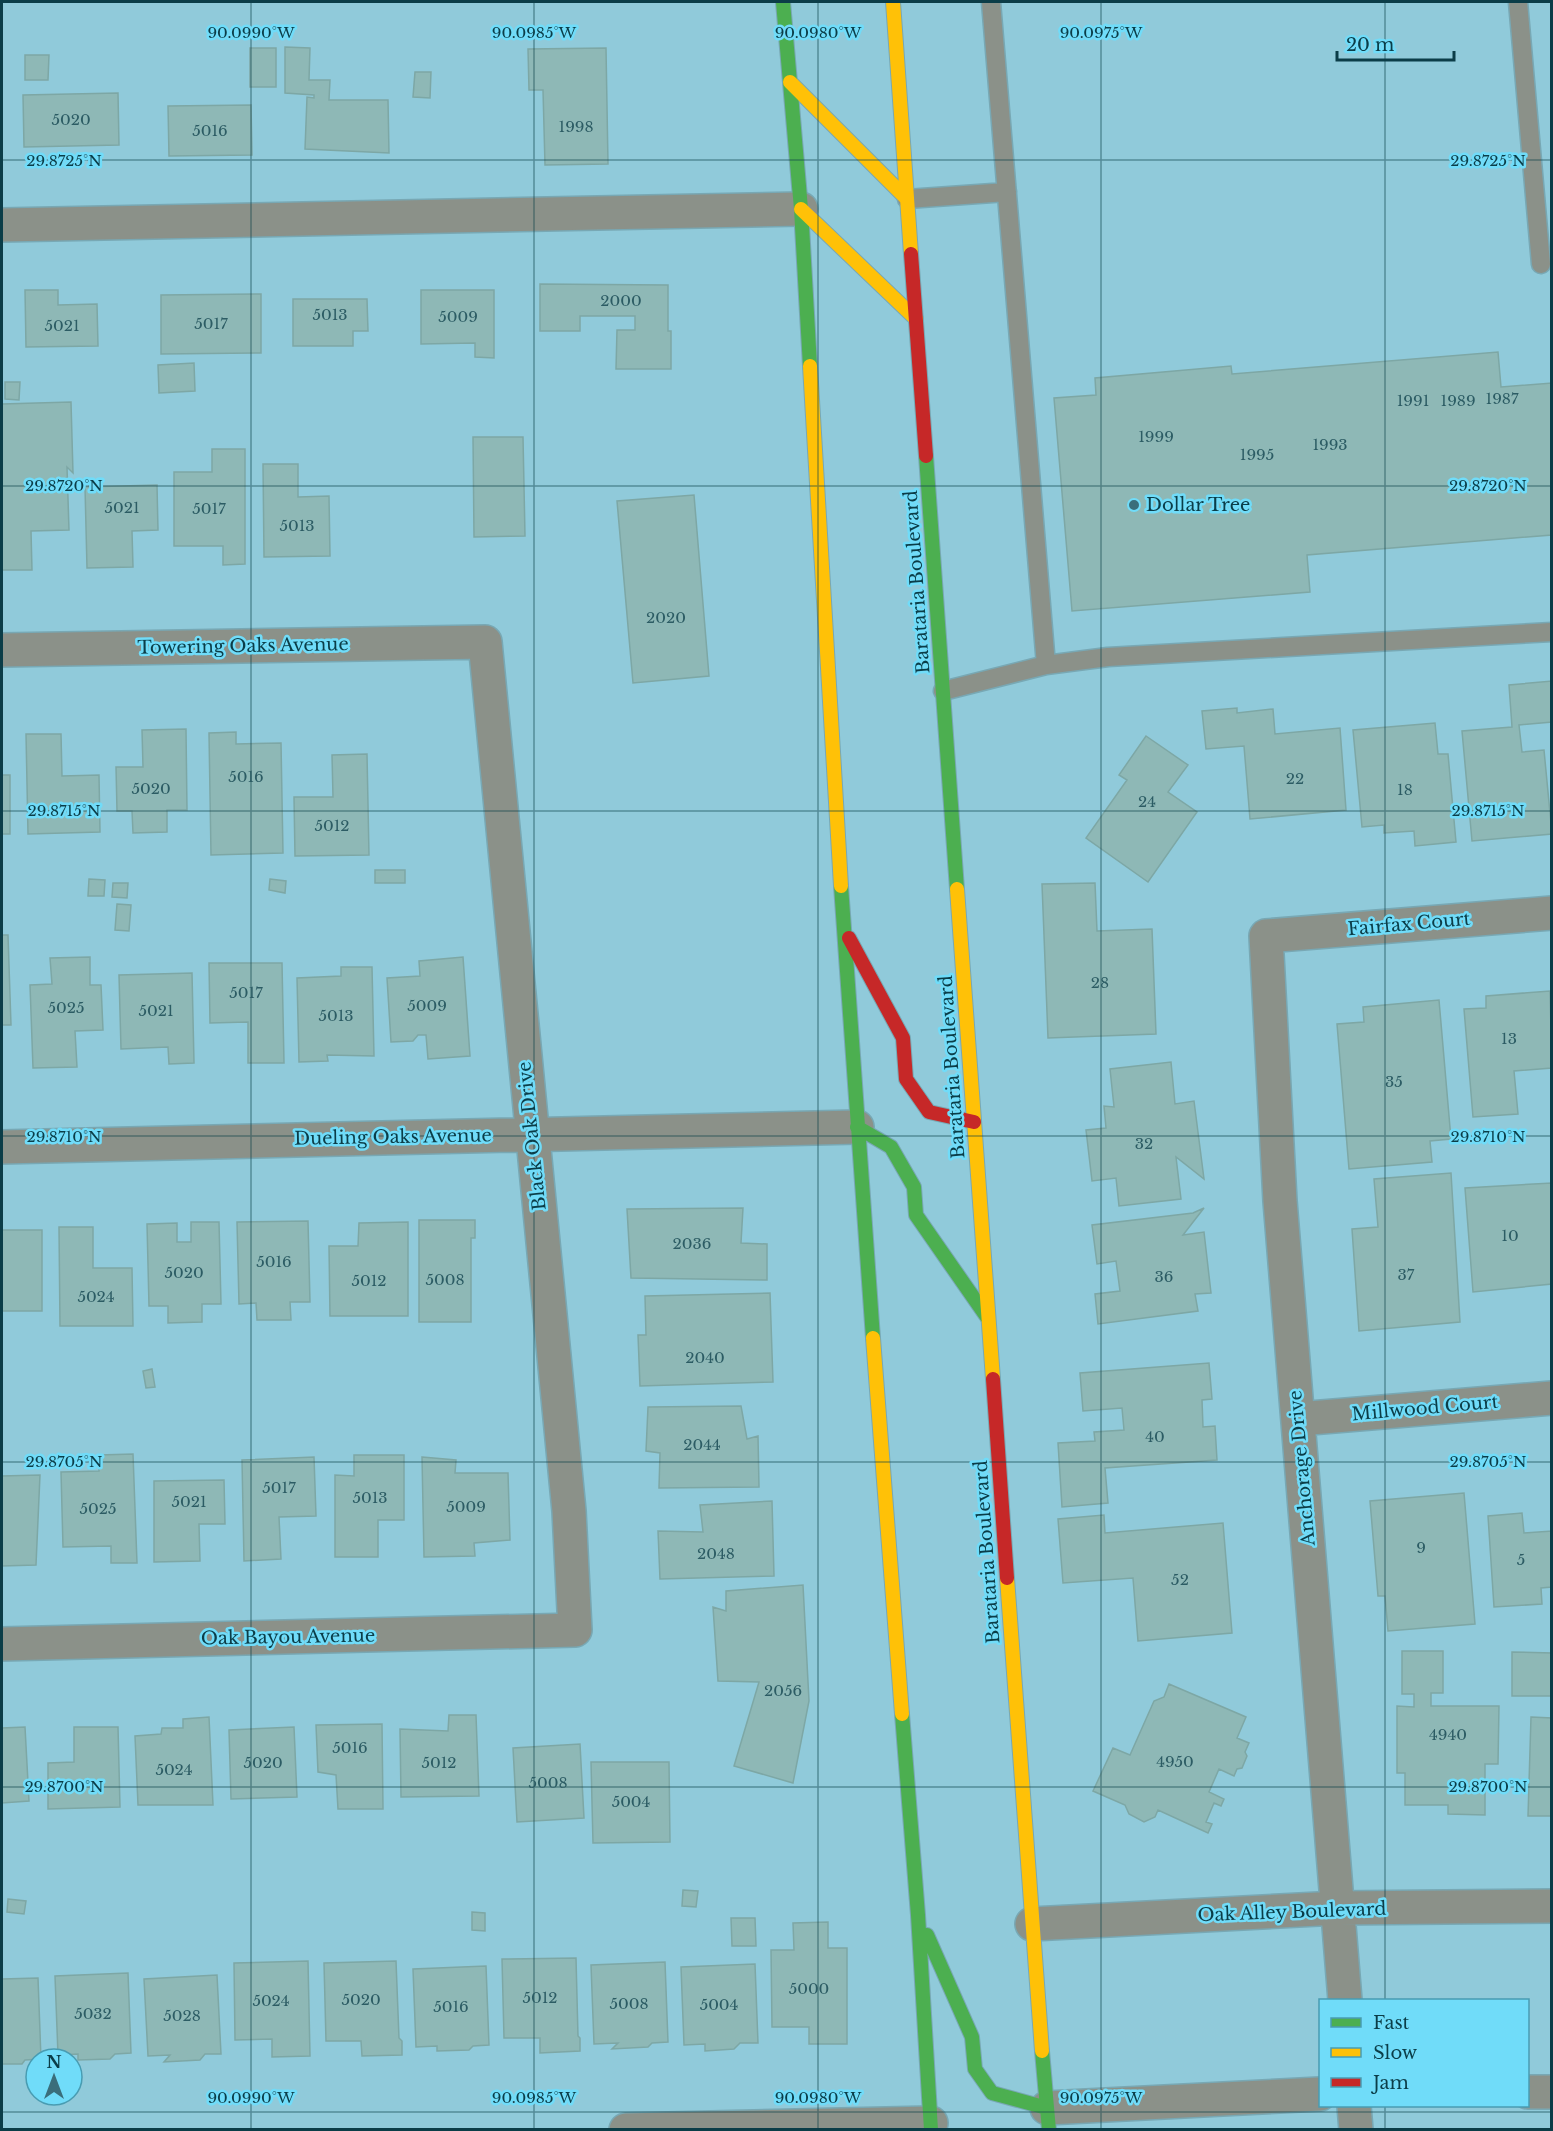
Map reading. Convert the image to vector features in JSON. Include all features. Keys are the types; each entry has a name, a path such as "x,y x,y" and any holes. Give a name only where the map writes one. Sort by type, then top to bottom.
{"main road":[{"path":"783,2 801,209 827,677 857,1127 918,1915 931,2126"},
{"name":"Barataria Boulevard","path":"893,2 1048,2119"},
{"path":"790,82 907,199"},
{"path":"801,209 916,319"},
{"path":"844,929 903,1038 906,1079 930,1112 974,1122"},
{"path":"857,1127 891,1147 914,1187 916,1215 988,1318"},
{"path":"918,1915 972,2037 975,2069 992,2093 1048,2119"}],"street":[{"path":"2,225 801,209"},
{"name":"Towering Oaks Avenue","path":"2,650 485,642"},
{"name":"Black Oak Drive","path":"485,642 569,1511 575,1630"},
{"name":"Fairfax Court","path":"1266,936 1551,913"},
{"name":"Anchorage Drive","path":"1266,936 1280,1201 1345,1999"},
{"name":"Dueling Oaks Avenue","path":"2,1147 857,1127"},
{"name":"Millwood Court","path":"1298,1419 1551,1398"},
{"name":"Oak Bayou Avenue","path":"2,1644 575,1630"},
{"name":"Oak Alley Boulevard","path":"1032,1924 1338,1908 1551,1906"},
{"path":"1529,2092 1551,2092"},
{"path":"1048,2119 1319,2094"},
{"path":"1354,2107 1356,2130"},
{"path":"626,2130 931,2126"}],"lane":[{"path":"991,2 1046,665"},
{"path":"1518,2 1541,264"},
{"path":"907,199 1007,192"},
{"path":"943,691 1046,665 1108,657 1551,632"}],"building":[{"path":"285,47 310,48 309,80 330,80 329,100 388,100 389,153 305,149 307,97 314,98 314,95 285,93"},
{"path":"250,48 276,48 276,87 250,87"},
{"path":"606,48 608,164 545,165 543,90 529,90 528,49"},
{"path":"25,55 49,55 48,80 25,80"},
{"path":"415,72 431,72 430,98 413,97"},
{"path":"118,93 119,145 24,147 23,95"},
{"path":"251,105 252,155 169,156 168,106"},
{"path":"540,284 668,285 671,369 616,369 617,330 635,330 635,316 580,316 580,331 540,331"},
{"path":"25,290 58,290 58,305 97,304 98,346 26,347"},
{"path":"421,290 494,290 494,358 475,357 475,343 421,344"},
{"path":"261,294 261,353 161,354 161,295"},
{"path":"293,299 367,299 368,331 353,331 353,346 293,346"},
{"path":"1498,352 1501,387 1552,383 1552,535 1307,555 1310,592 1072,611 1054,398 1096,395 1095,378 1231,366 1232,374"},
{"path":"194,363 195,391 159,393 158,365"},
{"path":"5,382 20,382 19,400 5,399"},
{"path":"71,402 73,473 67,467 69,530 31,531 32,570 2,570 2,404"},
{"path":"473,437 523,437 525,536 474,537"},
{"path":"212,449 245,449 245,564 223,565 223,546 174,546 174,472 212,472"},
{"path":"263,464 298,464 298,497 329,496 330,556 264,557"},
{"path":"157,485 158,530 132,531 133,567 87,568 85,487"},
{"path":"694,495 709,676 633,683 617,501"},
{"path":"1552,681 1552,722 1519,725 1522,752 1544,750 1552,834 1472,841 1462,731 1512,727 1509,685"},
{"path":"1237,708 1237,713 1273,709 1275,734 1340,728 1346,810 1250,819 1244,746 1206,749 1202,711"},
{"path":"1435,723 1438,754 1448,754 1456,842 1415,846 1414,831 1384,833 1384,825 1362,827 1353,730"},
{"path":"186,729 187,810 167,810 167,832 133,833 132,811 117,811 116,767 143,767 142,730"},
{"path":"236,732 236,744 281,743 283,853 211,855 209,733"},
{"path":"26,734 61,734 62,776 99,775 100,832 28,834"},
{"path":"1146,736 1188,765 1168,792 1197,812 1148,882 1086,838 1127,780 1119,775"},
{"path":"367,754 369,855 295,856 294,797 333,797 332,755"},
{"path":"2,775 10,775 10,834 2,834"},
{"path":"375,870 405,870 405,883 375,883"},
{"path":"89,879 105,880 104,896 88,896"},
{"path":"270,879 286,881 285,893 269,890"},
{"path":"113,883 128,883 127,898 112,897"},
{"path":"1095,883 1097,931 1152,929 1156,1034 1048,1038 1042,884"},
{"path":"117,904 131,905 129,931 115,930"},
{"path":"2,935 8,935 11,1025 2,1025"},
{"path":"90,957 90,985 101,985 103,1030 75,1031 77,1067 33,1068 30,985 52,984 50,958"},
{"path":"463,957 470,1056 428,1059 426,1035 418,1035 413,1041 391,1042 387,978 420,976 419,961"},
{"path":"209,963 282,963 284,1063 248,1063 248,1022 210,1023"},
{"path":"341,967 372,967 374,1056 327,1055 328,1061 299,1062 297,978 341,976"},
{"path":"192,973 194,1063 169,1064 168,1047 121,1049 119,975"},
{"path":"1550,991 1552,1068 1514,1071 1518,1114 1473,1117 1464,1009 1486,1008 1486,996"},
{"path":"1439,1000 1451,1139 1430,1141 1432,1162 1349,1169 1337,1024 1364,1022 1363,1007"},
{"path":"1171,1062 1175,1104 1194,1101 1204,1179 1176,1157 1181,1199 1119,1206 1116,1178 1092,1181 1086,1130 1106,1128 1104,1106 1114,1107 1110,1069"},
{"path":"1451,1173 1460,1322 1359,1331 1352,1229 1378,1227 1374,1179"},
{"path":"1552,1183 1552,1284 1473,1292 1465,1188"},
{"path":"743,1208 741,1243 767,1244 767,1280 631,1278 627,1209"},
{"path":"1204,1208 1183,1235 1204,1232 1211,1293 1195,1294 1198,1311 1098,1324 1095,1294 1120,1291 1116,1261 1097,1264 1092,1225 1193,1213"},
{"path":"419,1220 475,1220 475,1238 471,1238 471,1322 419,1322"},
{"path":"308,1221 310,1302 290,1302 291,1320 257,1320 256,1303 239,1304 237,1222"},
{"path":"191,1222 219,1222 221,1304 202,1304 202,1322 168,1323 168,1306 149,1306 147,1224 177,1223 177,1242 191,1242"},
{"path":"408,1222 408,1316 330,1316 329,1246 358,1246 359,1223"},
{"path":"59,1227 93,1227 93,1268 132,1268 133,1326 60,1326"},
{"path":"2,1230 42,1230 42,1311 2,1311"},
{"path":"770,1293 773,1382 640,1386 638,1335 646,1335 645,1296"},
{"path":"1209,1363 1212,1399 1202,1400 1203,1427 1215,1426 1217,1460 1105,1468 1108,1503 1062,1507 1058,1443 1095,1441 1094,1432 1124,1430 1122,1408 1083,1411 1080,1373"},
{"path":"152,1369 155,1387 146,1388 143,1371"},
{"path":"741,1406 747,1439 758,1436 759,1487 659,1488 660,1453 646,1451 648,1407"},
{"path":"133,1454 137,1563 111,1563 111,1546 63,1547 61,1472 99,1471 99,1455"},
{"path":"354,1455 404,1455 404,1520 378,1520 378,1557 335,1557 335,1475 354,1476"},
{"path":"314,1457 316,1516 279,1517 281,1559 244,1561 242,1460"},
{"path":"422,1457 456,1460 455,1473 508,1473 510,1540 474,1543 475,1556 424,1557"},
{"path":"40,1475 36,1565 2,1566 2,1476"},
{"path":"224,1480 225,1524 199,1524 200,1561 154,1562 154,1481"},
{"path":"1464,1493 1475,1624 1388,1631 1385,1596 1378,1596 1370,1501"},
{"path":"772,1501 774,1576 660,1579 658,1531 703,1532 700,1505"},
{"path":"1522,1513 1524,1533 1552,1531 1552,1587 1541,1588 1542,1604 1494,1607 1488,1516"},
{"path":"1104,1515 1105,1533 1223,1523 1232,1633 1138,1641 1133,1578 1063,1583 1058,1519"},
{"path":"803,1585 809,1701 793,1783 734,1766 759,1682 718,1681 713,1607 726,1611 726,1591"},
{"path":"1402,1651 1443,1651 1443,1693 1431,1693 1431,1706 1499,1706 1498,1764 1485,1764 1485,1815 1448,1814 1448,1805 1405,1805 1405,1773 1397,1773 1397,1706 1414,1707 1414,1694 1402,1694"},
{"path":"1512,1652 1552,1653 1552,1696 1512,1696"},
{"path":"1169,1684 1246,1717 1237,1738 1249,1743 1245,1752 1247,1756 1242,1768 1237,1769 1234,1776 1219,1769 1209,1792 1224,1799 1221,1806 1214,1803 1206,1822 1212,1824 1208,1833 1158,1810 1155,1817 1144,1822 1129,1814 1125,1805 1093,1791 1113,1748 1130,1755 1154,1701 1164,1697"},
{"path":"449,1715 476,1715 479,1796 401,1797 400,1729 448,1731"},
{"path":"209,1717 213,1805 138,1805 135,1736 161,1734 162,1728 183,1728 183,1719"},
{"path":"1531,1717 1552,1718 1552,1816 1528,1816"},
{"path":"382,1724 383,1809 338,1809 336,1775 318,1772 316,1725"},
{"path":"25,1727 29,1801 2,1803 2,1728"},
{"path":"74,1727 118,1727 120,1807 48,1809 48,1763 74,1762"},
{"path":"294,1727 297,1797 231,1799 229,1730"},
{"path":"580,1744 584,1818 517,1822 513,1748"},
{"path":"591,1762 669,1762 670,1842 593,1843"},
{"path":"683,1890 698,1891 696,1907 682,1906"},
{"path":"8,1899 26,1901 24,1914 7,1912"},
{"path":"472,1912 485,1913 485,1931 472,1930"},
{"path":"731,1918 755,1918 756,1946 732,1946"},
{"path":"828,1922 828,1948 847,1948 847,2044 809,2044 809,2027 772,2027 771,1950 794,1950 793,1923"},
{"path":"576,1958 580,2051 540,2053 540,2038 504,2038 502,1959"},
{"path":"308,1961 310,2056 272,2057 272,2039 235,2040 234,1963"},
{"path":"396,1961 399,2038 402,2041 402,2055 362,2056 361,2041 326,2041 324,1963"},
{"path":"665,1962 668,2042 652,2043 648,2047 612,2049 618,2043 594,2044 591,1965"},
{"path":"755,1964 758,2043 740,2043 734,2049 705,2051 705,2044 684,2045 681,1967"},
{"path":"486,1966 489,2045 473,2046 469,2050 437,2051 437,2046 416,2047 413,1969"},
{"path":"128,1973 131,2053 115,2054 110,2059 84,2060 84,2047 58,2047 55,1976"},
{"path":"217,1975 221,2054 205,2054 200,2060 164,2062 170,2055 148,2056 144,1979"},
{"path":"38,1978 41,2047 24,2047 22,2064 2,2064 2,1979"}],"traffic: fast":[{"path":"783,2 801,209 810,366"},
{"path":"926,456 957,889"},
{"path":"841,886 873,1338"},
{"path":"857,1127 891,1147 914,1187 916,1215 987,1317"},
{"path":"902,1714 918,1915 931,2130"},
{"path":"927,1935 972,2037 975,2069 992,2093 1047,2108"},
{"path":"1042,2051 1049,2130"}],"traffic: slow":[{"path":"893,2 911,254"},
{"path":"790,82 907,199"},
{"path":"801,209 916,319"},
{"path":"810,366 841,886"},
{"path":"957,889 993,1379"},
{"path":"873,1338 902,1714"},
{"path":"1007,1578 1042,2051"}],"traffic: jam":[{"path":"911,254 926,456"},
{"path":"849,938 903,1038 906,1079 929,1112 974,1122"},
{"path":"993,1379 1007,1578"}],"place":[{"name":"Dollar Tree","path":"1134,505"}]}
